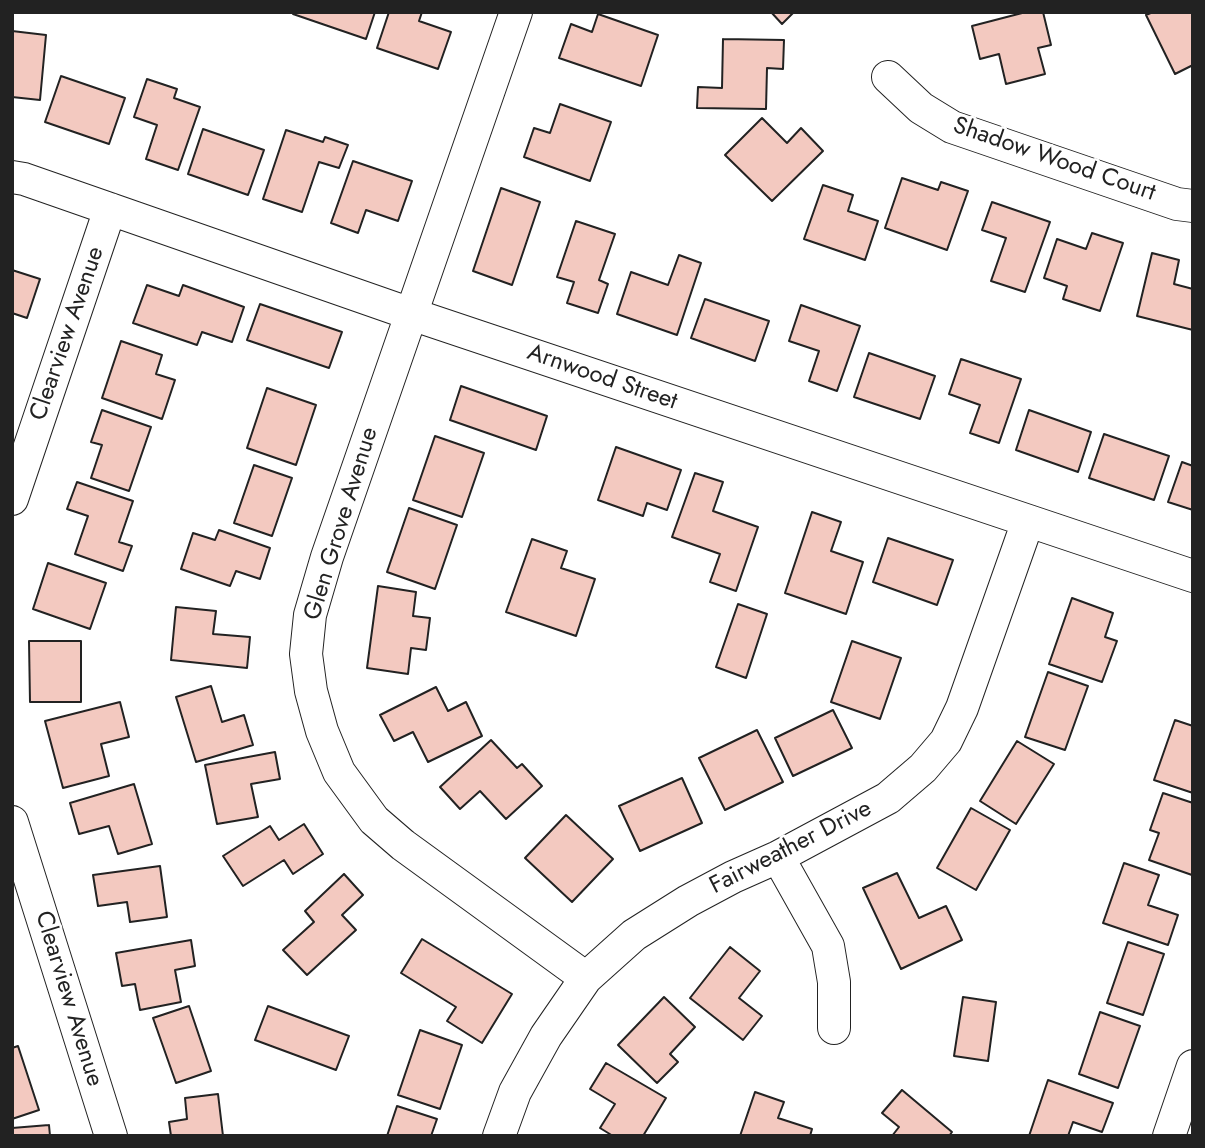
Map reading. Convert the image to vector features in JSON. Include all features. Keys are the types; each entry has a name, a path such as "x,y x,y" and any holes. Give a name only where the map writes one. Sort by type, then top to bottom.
{"street":[{"name":"Glen Grove Avenue","path":"516,12 327,557 310,615 306,654 310,691 322,731 339,772 374,820 402,845 586,978"},
{"name":"Shadow Wood Court","path":"888,77 921,108 952,127 1177,204 1193,206"},
{"name":"Arnwood Street","path":"12,177 1193,576"},
{"name":"Clearview Avenue","path":"12,499 110,209"},
{"name":"Fairweather Drive","path":"499,1136 515,1092 546,1036 586,978 634,935 688,901 888,798 923,768 946,741 962,708 1028,521"},
{"name":"Clearview Avenue","path":"12,822 111,1136"},
{"path":"778,856 828,946 834,982 834,1028"},
{"path":"1169,1136 1193,1066"}],"building":[{"path":"293,12 375,12 366,39"},
{"path":"389,12 422,12 419,21 451,32 438,69 377,48"},
{"path":"771,12 794,12 782,24"},
{"path":"1026,12 1043,12 1051,45 1038,48 1045,74 1006,84 999,54 980,59 972,26"},
{"path":"1153,12 1193,12 1193,65 1175,74 1146,15"},
{"path":"598,14 658,35 641,86 559,58 571,24 592,32"},
{"path":"12,31 46,35 40,100 12,97"},
{"path":"723,39 784,40 783,69 767,68 766,109 697,108 698,87 722,88"},
{"path":"61,76 125,98 109,144 45,122"},
{"path":"147,79 177,89 174,98 200,107 178,170 146,159 157,125 134,117"},
{"path":"560,104 611,122 590,181 524,157 534,128 550,133"},
{"path":"762,118 787,143 801,128 823,151 772,201 725,155"},
{"path":"203,129 264,150 248,195 188,174"},
{"path":"286,130 323,142 325,137 348,145 339,168 319,162 302,212 263,199"},
{"path":"353,161 412,181 398,221 366,210 358,233 331,223"},
{"path":"902,178 938,190 941,182 968,191 947,250 885,228"},
{"path":"823,185 853,195 848,211 878,221 865,260 804,239"},
{"path":"501,188 540,202 512,285 473,271"},
{"path":"992,202 1050,222 1025,292 991,281 1006,238 982,230"},
{"path":"576,221 615,234 599,280 608,284 598,313 567,303 574,282 557,277"},
{"path":"1092,233 1123,243 1100,311 1063,299 1067,286 1044,278 1057,239 1086,249"},
{"path":"1152,253 1179,260 1174,284 1193,289 1193,330 1137,316"},
{"path":"679,255 701,263 677,335 617,314 631,272 668,285"},
{"path":"12,270 40,279 27,318 12,313"},
{"path":"147,285 179,296 183,285 244,307 232,342 202,332 197,345 133,323"},
{"path":"705,299 769,321 755,361 691,338"},
{"path":"260,304 342,332 329,368 247,340"},
{"path":"801,305 860,326 837,391 809,381 819,351 789,341"},
{"path":"121,341 162,355 156,374 175,380 162,419 102,398"},
{"path":"869,353 935,376 920,419 854,397"},
{"path":"961,359 1021,379 999,443 970,433 980,405 949,394"},
{"path":"461,386 547,416 536,450 450,420"},
{"path":"267,388 316,405 296,465 247,448"},
{"path":"102,410 151,427 129,491 91,478 102,445 91,442"},
{"path":"1029,410 1091,432 1078,472 1016,450"},
{"path":"1104,434 1169,456 1154,500 1089,478"},
{"path":"435,436 484,453 462,517 413,500"},
{"path":"616,447 681,470 667,510 647,503 643,516 598,500"},
{"path":"1182,462 1193,466 1193,510 1168,502"},
{"path":"254,465 292,478 272,536 234,523"},
{"path":"695,473 723,482 713,511 758,527 736,591 710,582 720,554 672,537"},
{"path":"77,482 133,501 119,542 132,546 123,571 75,554 88,516 67,509"},
{"path":"409,508 457,525 435,589 387,572"},
{"path":"812,512 841,522 831,551 863,562 846,614 785,593"},
{"path":"219,530 270,548 260,579 236,571 230,586 181,569 193,533 215,540"},
{"path":"888,538 953,560 937,605 873,582"},
{"path":"532,539 567,551 561,568 595,579 576,636 506,612"},
{"path":"48,563 106,583 90,629 33,609"},
{"path":"378,586 416,592 413,616 430,618 426,650 411,648 408,674 367,668"},
{"path":"1072,598 1113,613 1105,637 1117,641 1102,682 1049,664"},
{"path":"738,604 767,614 746,678 716,667"},
{"path":"176,607 216,611 213,634 250,637 247,668 171,660"},
{"path":"29,641 81,641 81,702 30,702"},
{"path":"852,641 901,658 880,719 831,702"},
{"path":"1048,672 1088,686 1065,750 1025,737"},
{"path":"211,686 222,722 244,715 253,745 196,762 176,697"},
{"path":"436,687 448,711 466,702 482,736 428,762 413,732 394,741 380,715"},
{"path":"120,702 129,737 101,744 109,776 63,788 45,721"},
{"path":"833,710 852,748 793,776 775,738"},
{"path":"1175,720 1193,726 1193,793 1154,780"},
{"path":"757,730 783,782 725,810 699,758"},
{"path":"491,740 517,768 522,764 542,786 506,819 480,791 460,809 440,787"},
{"path":"1017,741 1054,764 1016,824 980,801"},
{"path":"275,752 280,779 251,784 258,817 217,824 205,765"},
{"path":"682,778 702,823 640,851 619,806"},
{"path":"134,784 152,844 118,854 109,826 79,834 70,803"},
{"path":"1163,793 1193,803 1192,875 1149,860 1159,833 1150,830"},
{"path":"971,808 1010,830 976,890 937,868"},
{"path":"566,815 613,859 572,902 525,858"},
{"path":"304,824 323,854 293,874 284,860 243,886 223,856 270,826 279,840"},
{"path":"1124,863 1159,875 1148,905 1178,915 1168,945 1103,923"},
{"path":"160,866 167,917 130,922 127,902 98,906 93,875"},
{"path":"897,873 919,918 946,906 962,940 901,969 863,888"},
{"path":"344,874 363,895 342,915 356,930 307,975 283,950 314,922 305,911"},
{"path":"422,939 512,994 482,1043 447,1021 456,1007 401,973"},
{"path":"191,940 195,966 175,970 181,1002 140,1010 135,984 122,986 116,953"},
{"path":"1128,942 1164,954 1143,1015 1107,1003"},
{"path":"730,947 760,971 739,998 762,1016 743,1040 690,998"},
{"path":"664,997 695,1027 670,1054 678,1062 657,1083 618,1045"},
{"path":"963,997 996,1002 988,1061 954,1056"},
{"path":"189,1006 211,1071 176,1083 153,1018"},
{"path":"268,1006 349,1036 336,1070 255,1040"},
{"path":"1100,1012 1140,1026 1118,1088 1079,1074"},
{"path":"420,1030 462,1045 440,1109 398,1095"},
{"path":"18,1046 39,1110 12,1119 12,1048"},
{"path":"606,1063 666,1098 643,1136 613,1136 600,1128 615,1104 590,1089"},
{"path":"1048,1080 1113,1103 1102,1132 1073,1122 1068,1136 1029,1136"},
{"path":"902,1090 952,1132 949,1136 892,1136 899,1127 882,1113"},
{"path":"755,1092 784,1102 778,1118 812,1129 810,1136 740,1136"},
{"path":"218,1094 223,1136 171,1136 169,1122 187,1119 185,1098"},
{"path":"397,1106 437,1119 431,1136 387,1136"},
{"path":"49,1125 50,1136 12,1136 12,1128"}]}
